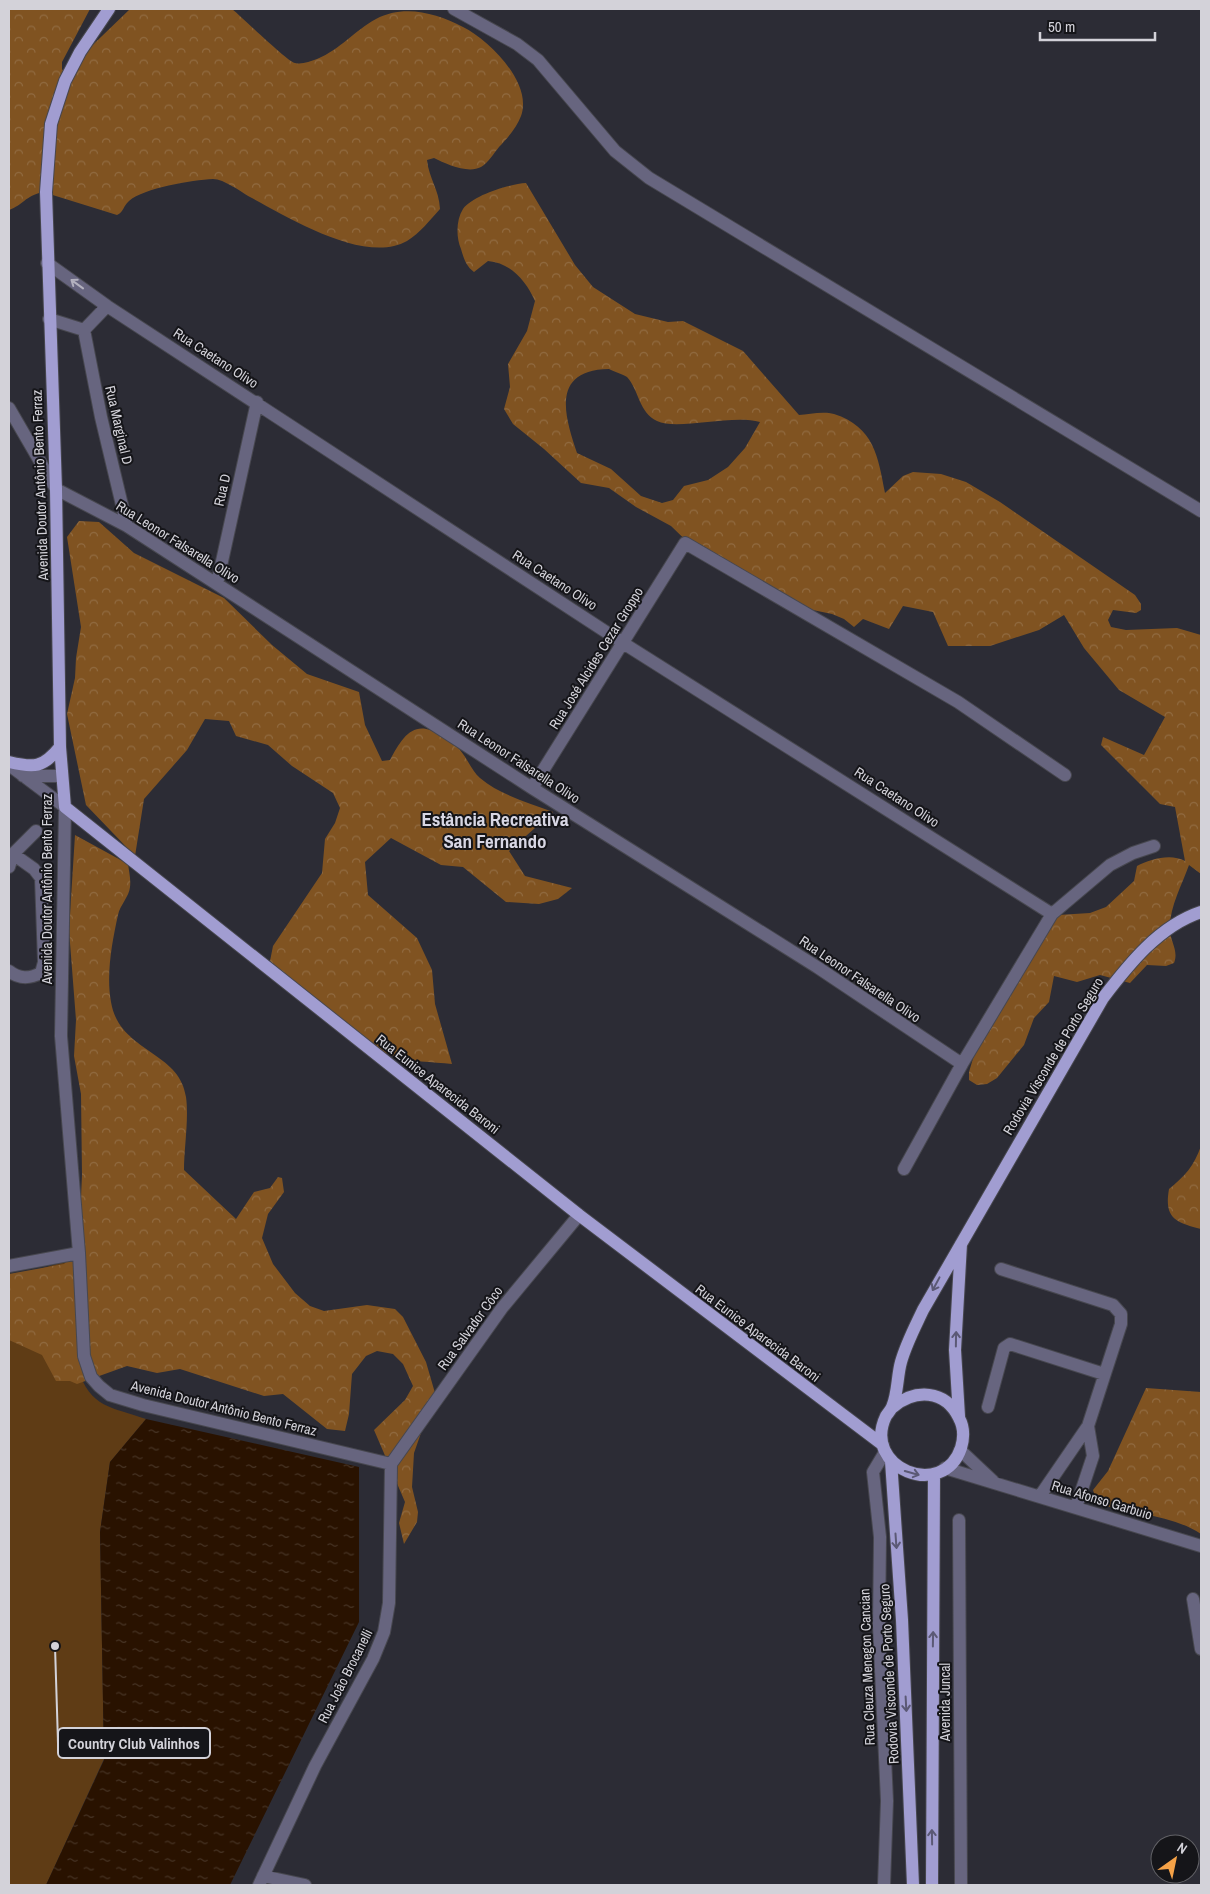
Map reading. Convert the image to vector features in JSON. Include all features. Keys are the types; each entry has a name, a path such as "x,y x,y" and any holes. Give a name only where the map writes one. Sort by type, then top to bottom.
{"main road":[{"name":"Avenida Doutor Antônio Bento Ferraz","path":"64,808 60,747 56,489 46,192 51,124 64,81 80,52 109,9"},
{"path":"9,764 31,767 39,765 50,759 60,747"},
{"name":"Rua Eunice Aparecida Baroni","path":"64,808 579,1215 852,1424 887,1453"},
{"name":"Rodovia Visconde de Porto Seguro","path":"892,1407 901,1361 911,1335 961,1242 1103,998 1126,967 1156,938 1201,912"},
{"name":"Rodovia Visconde de Porto Seguro","path":"960,1418 956,1350 961,1242"},
{"path":"916,1394 929,1394 942,1399 952,1407 960,1418 963,1429 960,1450 954,1460 939,1471 911,1474 887,1453 883,1425 892,1407 903,1398 916,1394"},
{"path":"852,1424 883,1425"},
{"name":"Rodovia Visconde de Porto Seguro","path":"887,1453 902,1620 913,1885"},
{"path":"932,1885 939,1471"}],"street":[{"path":"454,9 517,44 538,60 615,151 649,178 1201,510"},
{"name":"Rua Caetano Olivo","path":"47,263 107,306 623,642 1052,914"},
{"path":"49,319 84,330 107,306"},
{"name":"Rua Marginal D","path":"84,330 101,418 127,526"},
{"name":"Rua D","path":"217,584 257,402"},
{"path":"9,408 56,489"},
{"name":"Rua Leonor Falsarella Olivo","path":"56,489 127,526 532,788 817,967 962,1064"},
{"name":"Rua José Alcides Cezar Groppo","path":"532,788 685,543 958,702 1065,775"},
{"name":"Rua Eunice Aparecida Baroni","path":"9,764 64,808"},
{"path":"23,776 61,776"},
{"name":"Avenida Doutor Antônio Bento Ferraz","path":"64,808 61,1036 79,1253 84,1356 91,1377 110,1395 144,1406 391,1464"},
{"path":"9,867 13,854 36,831"},
{"path":"904,1170 962,1064 1052,914 1110,865 1133,853 1154,846"},
{"path":"9,970 18,978 34,977 41,973 44,962 41,878 34,868 13,854"},
{"name":"Rua Salvador Côco","path":"391,1464 502,1308 579,1215"},
{"path":"9,1266 79,1253"},
{"path":"1001,1269 1113,1305 1121,1314 1121,1324 1088,1426 1040,1496"},
{"path":"988,1407 999,1360 1004,1348 1010,1344 1104,1374"},
{"path":"1076,1507 1093,1456 1088,1426"},
{"name":"Rua Afonso Garbuio","path":"960,1450 993,1482"},
{"name":"Rua Cleuza Menegon Cancian","path":"884,1885 887,1801 879,1626 880,1537 873,1472 887,1453"},
{"name":"Rua João Brocanelli","path":"261,1881 315,1766 373,1659 384,1632 389,1603 391,1464"},
{"name":"Rua Afonso Garbuio","path":"939,1471 993,1482 1201,1546"},
{"name":"Avenida Juncal","path":"959,1520 961,1885"},
{"path":"1193,1599 1201,1649"},
{"path":"261,1881 305,1885"}],"shaded area":[{"path":"67,1261 78,1369 83,1382 89,1392 104,1404 146,1419 110,1462 100,1532 104,1759 46,1885 9,1885 9,1278"}],"green space":[{"path":"9,9 90,9 62,62 62,70 73,64 130,9 232,9 295,63 309,62 326,55 368,24 387,14 409,11 431,14 463,27 496,52 515,77 521,90 523,103 521,116 508,137 481,167 464,169 434,158 427,160 440,209 412,238 390,247 370,247 349,243 327,235 285,216 227,183 213,179 181,183 146,192 129,201 117,215 43,192 32,196 9,210"},
{"path":"526,183 575,265 593,287 635,314 668,322 683,321 743,351 799,415 830,413 858,427 872,445 880,467 885,493 903,476 913,472 941,474 966,482 1000,502 1135,595 1141,604 1141,610 1136,613 1113,610 1108,620 1111,627 1126,630 1177,628 1201,635 1201,874 1189,865 1174,905 1170,921 1170,934 1175,950 1174,963 1166,966 1147,965 1130,983 1100,975 1077,982 1054,976 1049,1002 1034,1018 1024,1045 997,1078 987,1084 977,1085 969,1080 969,1072 983,1025 1058,915 1090,913 1106,907 1134,881 1137,866 1142,863 1167,857 1185,861 1175,807 1160,804 1101,745 1103,737 1144,755 1165,717 1119,690 1084,648 1064,615 1039,630 990,646 948,646 933,612 903,606 889,629 863,619 854,627 844,619 832,614 774,602 701,555 671,526 636,507 609,488 581,483 513,424 504,409 510,387 508,364 527,331 535,301 517,274 504,265 488,261 474,272 466,262 459,244 459,218 463,209 468,204 492,191","holes":["609,369 627,377 646,413 657,421 666,424 734,420 760,422 745,448 728,467 708,480 684,486 673,500 662,503 641,496 611,469 577,453 568,424 566,397 570,386 578,377 590,371"]},
{"path":"79,521 99,522 134,553 224,598 272,645 307,674 359,692 365,725 382,761 390,760 404,738 416,729 432,731 458,748 477,775 488,784 515,798 553,812 509,851 525,876 572,888 558,899 539,904 506,902 463,867 441,865 391,838 365,862 368,895 417,938 432,970 435,1004 452,1064 398,1057 373,1048 325,1015 270,961 273,946 322,873 325,839 335,823 340,808 333,793 292,766 268,745 236,736 229,721 205,719 187,750 144,799 135,856 86,805 67,714 75,678 81,627 67,537"},
{"path":"75,835 128,864 130,887 118,915 110,958 111,1002 116,1019 125,1031 173,1070 181,1082 187,1106 184,1170 236,1219 254,1192 270,1188 278,1177 282,1178 284,1192 268,1214 262,1238 273,1264 295,1293 310,1306 324,1311 367,1305 395,1309 403,1317 426,1362 435,1393 414,1453 412,1487 418,1512 417,1522 404,1544 399,1523 405,1502 374,1430 405,1400 413,1386 403,1364 393,1354 377,1351 366,1356 352,1374 349,1414 345,1431 327,1429 283,1394 264,1396 180,1369 157,1373 127,1366 77,1384 70,1381 56,1381 42,1355 9,1340 9,1274 64,1264 73,1255 79,1241 82,1175 81,1094 74,1056 76,1020 69,930"},
{"path":"1201,1146 1201,1229 1184,1224 1173,1217 1168,1206 1168,1199 1169,1189 1188,1170"},
{"path":"1146,1388 1201,1392 1201,1534 1177,1522 1097,1503 1093,1490 1108,1471"}],"water":[{"path":"146,1419 359,1467 359,1622 230,1885 46,1885 104,1760 100,1532 110,1462"}],"place":[{"name":"Country Club Valinhos","path":"55,1646"}],"district":[{"name":"Estância Recreativa San Fernando","path":"495,830"}]}
